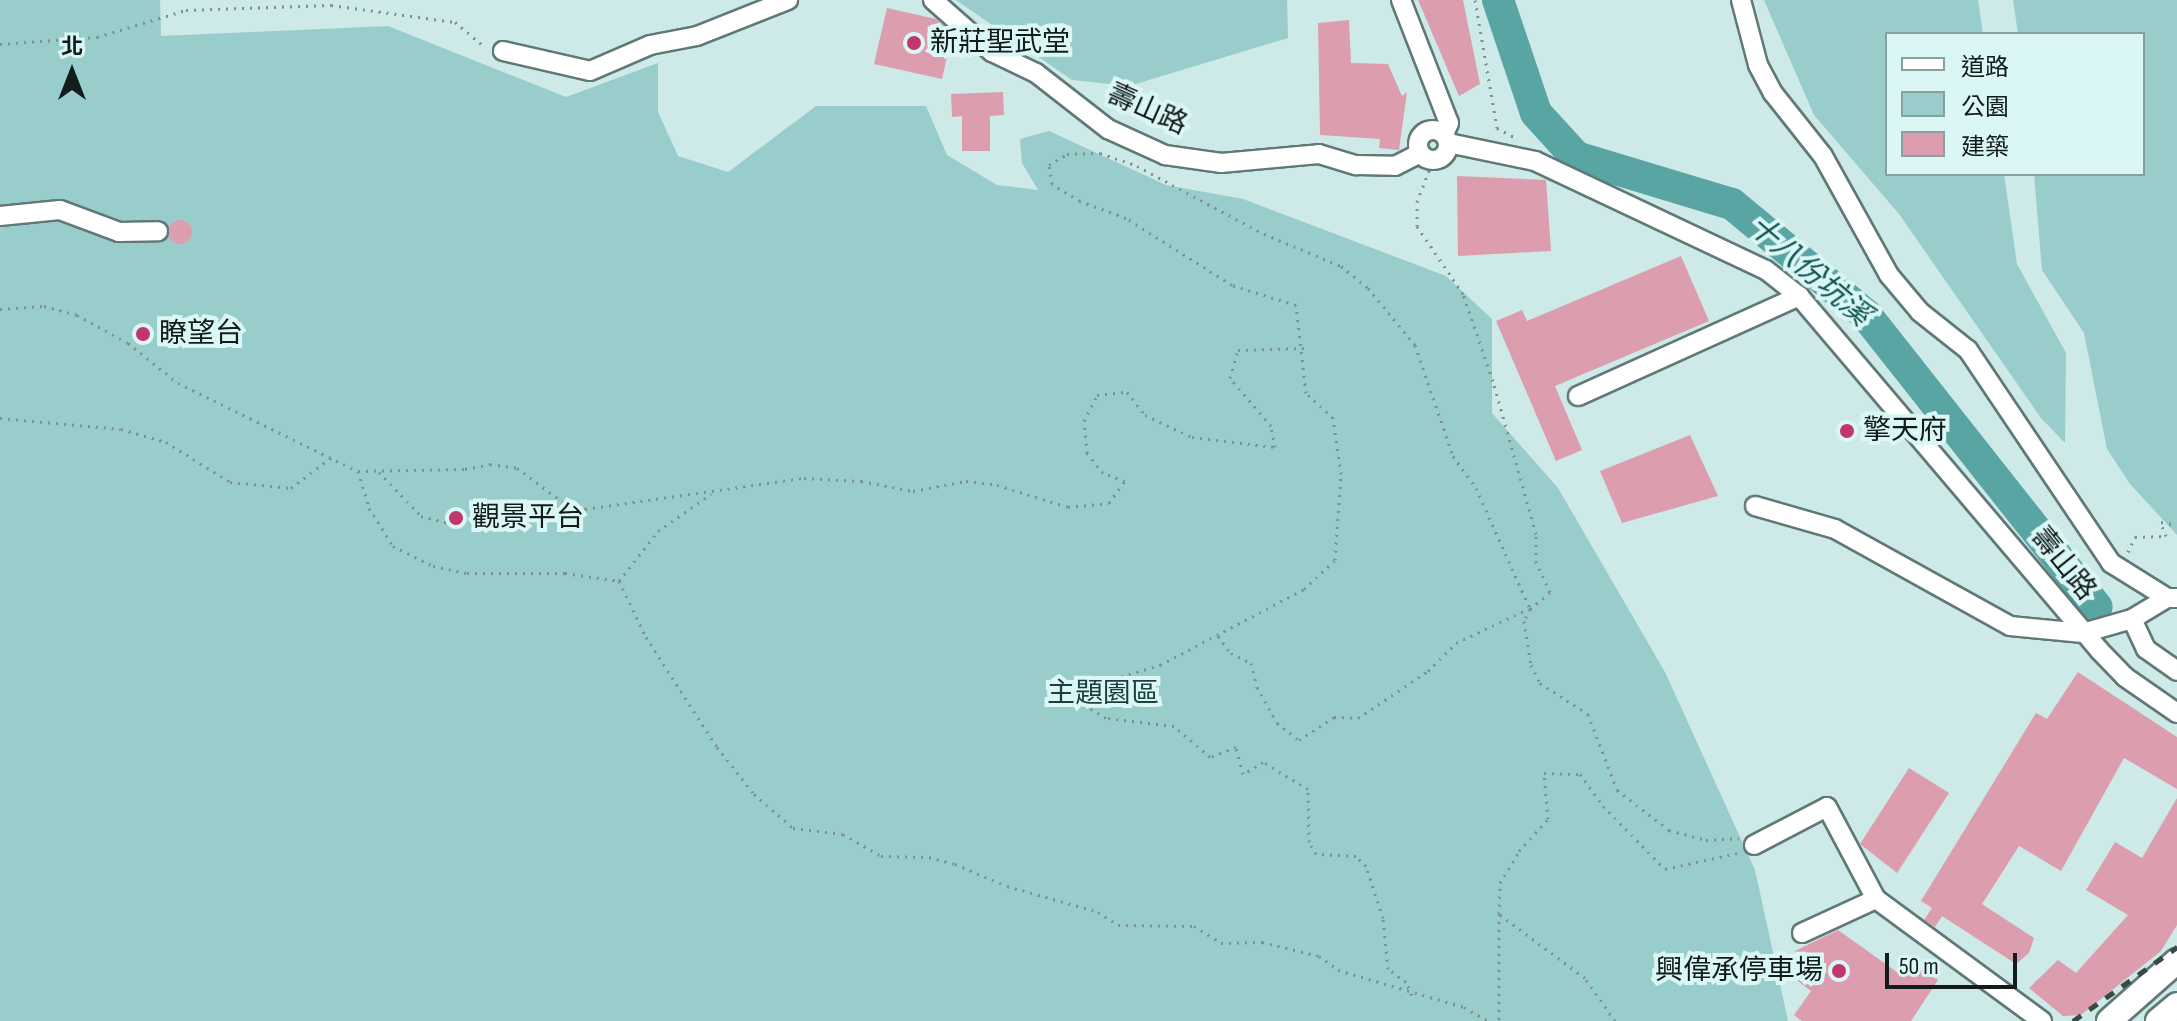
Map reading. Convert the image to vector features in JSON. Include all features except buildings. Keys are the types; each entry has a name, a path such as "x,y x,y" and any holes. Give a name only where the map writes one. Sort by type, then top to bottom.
{"main road":[{"path":"2109,1021 2177,961"},
{"path":"2158,1021 2177,1005"}],"street":[{"path":"503,51 590,71 650,45 697,36 788,0"},
{"name":"壽山路","path":"933,0 992,52 1036,73 1108,129 1165,155 1221,163 1319,154 1356,165 1395,166 1426,157 1422,135 1435,130 1446,139 1535,161 1766,270 1799,296 2083,633"},
{"path":"1401,0 1449,123 1446,153 1426,157"},
{"name":"壽山路","path":"1741,0 1758,65 1773,93 1823,156 1889,275 1920,312 1968,350 2119,571 2172,598"},
{"path":"0,216 60,210 119,232 158,231"},
{"path":"1578,396 1799,296"},
{"name":"壽山路","path":"1755,506 1835,529 2010,626 2083,633 2132,619 2172,598"},
{"path":"2132,619 2146,649 2177,671"},
{"path":"2083,633 2125,677 2177,713"},
{"path":"1754,845 1827,807 1876,899 2042,1021"},
{"path":"1802,933 1876,899"}],"path":[{"path":"0,44 97,37 186,10 331,5 455,22 467,37 503,51"},
{"path":"1412,995 1406,982 1388,969 1383,918 1366,866 1356,856 1316,854 1309,842 1308,789 1263,762 1243,774 1236,747 1210,757 1174,726 1106,718 1076,700 1075,690 1160,665 1218,636 1304,589 1335,560 1339,436 1333,418 1306,393 1304,348 1296,305 1232,285 1126,218 1080,201 1052,184 1049,165 1067,154 1100,153 1137,166 1264,234 1341,266 1368,288 1415,345 1453,456 1476,488 1530,609"},
{"path":"1218,636 1231,653 1251,663 1257,687 1277,723 1299,740 1334,717 1358,718 1428,671 1456,643 1530,609 1550,592 1536,562 1536,534 1493,381 1463,294 1417,226 1417,202 1426,157"},
{"path":"0,309 44,306 77,315 128,343 178,383 358,471 490,464 517,468 568,506 585,509 804,478 861,481 913,491 966,481 997,485 1068,507 1109,503 1125,481 1103,473 1087,453 1084,421 1097,395 1127,392 1145,415 1192,437 1275,447 1271,426 1230,378 1238,350 1304,348"},
{"path":"0,418 121,429 166,442 230,482 291,488 332,457"},
{"path":"358,471 369,508 393,546 433,566 512,576 565,573 619,581"},
{"path":"379,472 421,516 449,523 456,518"},
{"path":"619,581 658,531 712,493"},
{"path":"2119,571 2135,537 2166,536 2160,521 2177,525"},
{"path":"619,581 646,637 717,747 754,794 793,828 843,834 881,856 929,857 955,864 1007,886 1098,912 1118,925 1194,926 1221,943 1262,942 1319,956 1338,970 1384,980 1412,995 1464,1007 1488,1021"},
{"path":"1499,1021 1500,883 1519,851 1548,819 1544,773 1580,774 1603,806 1665,869 1702,864 1754,845 1750,836 1706,840 1669,830 1617,790 1588,714 1540,683 1531,665 1524,621 1530,609"},
{"path":"1499,914 1568,962 1615,1021"}],"green space":[{"name":"主題園區","path":"0,0 160,0 161,36 388,26 566,97 658,63 658,112 678,156 728,172 816,106 926,106 947,155 997,185 1038,190 1022,163 1020,139 1049,131 1166,185 1243,199 1446,276 1492,319 1492,413 1558,488 1665,672 1755,870 1788,1021 0,1021"},
{"path":"956,0 1287,0 1288,38 1129,86 1072,80"},
{"path":"1764,0 1978,0 1983,32 1885,32 1885,176 2004,176 2017,264 2066,353 2065,443 2041,418 1899,214 1814,115"},
{"path":"2013,0 2177,0 2177,535 2130,484 2107,449 2084,333 2042,270 2034,176 2145,176 2145,32 2018,32"}],"waterway":[{"name":"十八份坑溪","path":"1498,0 1536,113 1576,157 1732,204 1866,315 2097,607"}],"railway":[{"path":"2073,1021 2177,947"}],"place":[{"name":"新莊聖武堂","path":"914,43"},
{"name":"瞭望台","path":"143,334"},
{"name":"擎天府","path":"1847,431"},
{"name":"觀景平台","path":"456,518"},
{"name":"興偉承停車場","path":"1839,971"}]}
